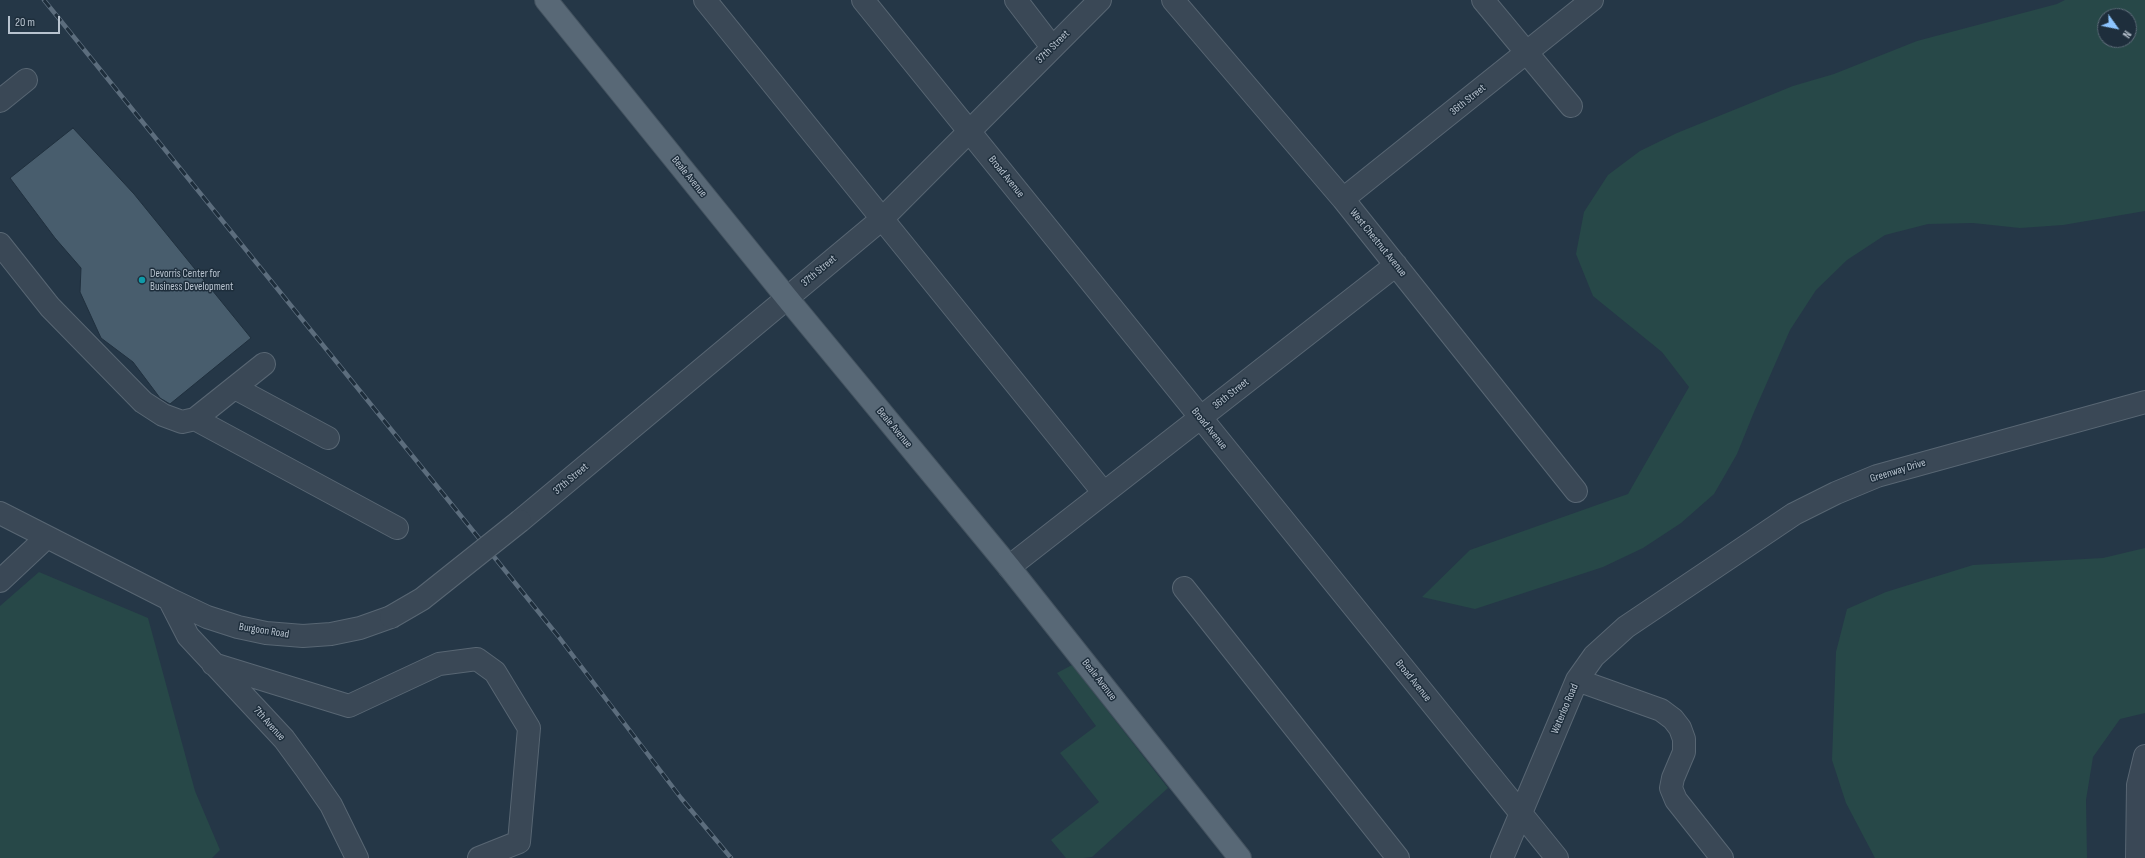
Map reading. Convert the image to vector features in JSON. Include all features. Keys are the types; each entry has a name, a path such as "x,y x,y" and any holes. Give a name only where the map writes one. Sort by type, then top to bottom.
{"main road":[{"name":"Beale Avenue","path":"546,0 787,298 1009,567 1240,858"}],"street":[{"path":"705,0 883,218 1104,493"},
{"name":"Broad Avenue","path":"862,0 969,130 1200,418 1557,858"},
{"path":"1016,0 1052,47"},
{"name":"37th Street","path":"520,521 883,218 1100,0"},
{"name":"West Chestnut Avenue","path":"1173,0 1343,199 1576,491"},
{"path":"1483,0 1571,106"},
{"name":"36th Street","path":"1343,199 1592,0"},
{"path":"0,101 26,80"},
{"path":"0,244 50,307 143,402 162,415 182,422 195,419 264,364"},
{"name":"36th Street","path":"1009,567 1396,265"},
{"path":"235,388 328,438"},
{"name":"Greenway Drive","path":"1674,593 1794,514 1836,493 1877,476 2145,402"},
{"path":"195,419 397,528"},
{"name":"Burgoon Road","path":"0,513 207,617 238,627 266,633 302,636 331,634 360,628 391,616 422,599 520,521"},
{"path":"0,581 47,537"},
{"path":"1184,588 1398,858"},
{"name":"Waterloo Road","path":"1502,858 1577,680 1594,656 1626,627 1674,593"},
{"name":"7th Avenue","path":"169,599 188,636 269,723 306,769 331,805 357,858"},
{"path":"213,664 349,706 439,664 478,659 494,672 529,728 519,842 479,858"},
{"path":"1577,680 1661,710 1673,719 1680,728 1684,738 1684,752 1673,778 1671,788 1676,800 1722,858"},
{"path":"2137,858 2138,785 2145,756"}],"green space":[{"path":"2065,0 2145,0 2145,211 2063,225 2020,228 1973,223 1928,224 1885,235 1847,260 1816,290 1790,330 1737,454 1714,494 1681,523 1643,548 1603,567 1475,609 1422,597 1470,550 1628,494 1689,387 1662,352 1593,296 1576,254 1584,212 1608,175 1640,151 1677,133 1793,86 1834,74 1917,41 2057,4"},
{"path":"2145,548 2145,713 2120,719 2093,757 2086,800 2087,858 1875,858 1846,803 1832,760 1836,652 1847,609 1886,592 1973,565 2103,558"},
{"path":"39,572 148,618 195,791 220,850 212,858 0,858 0,606"},
{"path":"1072,665 1168,788 1092,857 1083,858 1066,858 1051,840 1099,802 1060,753 1096,726 1057,673"}],"building":[{"name":"Devorris Center for Business Development","path":"73,128 134,194 251,338 170,404 160,398 133,362 101,338 80,292 81,268 55,238 10,178"}],"railway":[{"path":"44,0 558,636 681,798 731,858"}],"place":[{"name":"Devorris Center for Business Development","path":"142,280"}]}
